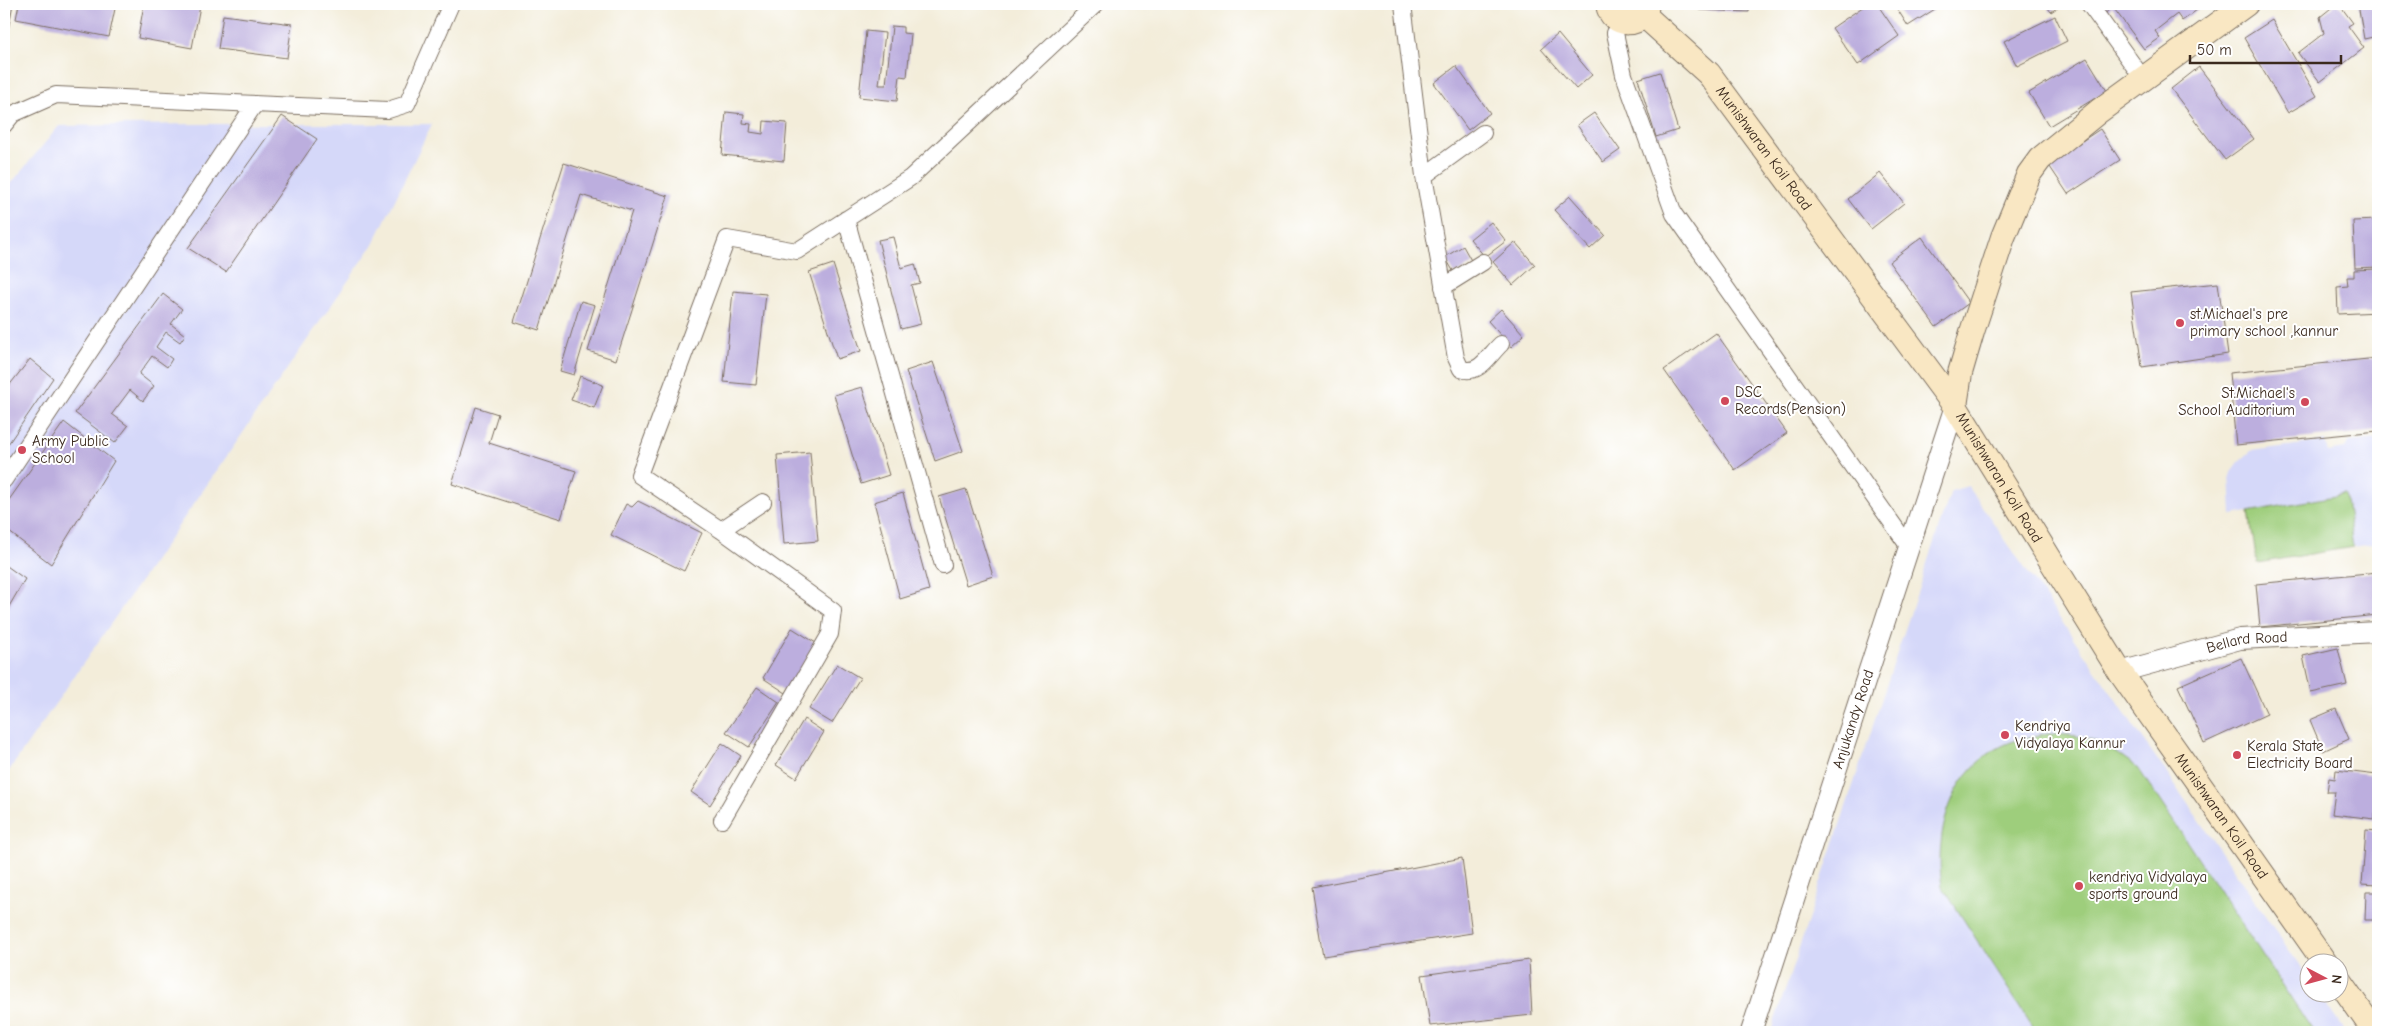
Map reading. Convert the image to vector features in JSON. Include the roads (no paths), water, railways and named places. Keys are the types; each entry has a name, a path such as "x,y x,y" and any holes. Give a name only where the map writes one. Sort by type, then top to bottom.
{"main road":[{"path":"1955,406 1960,373 1972,332 2003,236 2028,174 2040,159 2092,117 2246,4"},
{"path":"1614,13 1634,22 1646,9"},
{"name":"Munishwaran Koil Road","path":"1646,9 1709,74 1955,406 2120,672 2319,954"},
{"path":"2350,996 2375,1032"}],"street":[{"path":"4,125 13,114 56,95 388,110 408,104 451,4"},
{"path":"722,820 830,634 833,611 721,530 639,475 727,238 797,251 910,178 1096,4"},
{"path":"1403,4 1424,176 1456,358 1462,369 1469,371 1478,369 1501,344"},
{"path":"2090,4 2144,80"},
{"path":"1614,13 1615,33 1624,75 1674,214 1909,547"},
{"path":"4,480 255,104"},
{"path":"1424,176 1483,134"},
{"path":"846,219 942,565"},
{"path":"1444,287 1484,262"},
{"name":"Anjukandy Road","path":"1751,1032 1955,406"},
{"path":"721,530 763,502"},
{"name":"Bellard Road","path":"2120,672 2240,639 2378,632"}],"place":[{"name":"st.Michael's pre primary school ,kannur","path":"2180,323"},
{"name":"DSC Records(Pension)","path":"1725,401"},
{"name":"St.Michael's School Auditorium","path":"2305,402"},
{"name":"Army Public School","path":"22,450"},
{"name":"Kendriya Vidyalaya Kannur","path":"2005,735"},
{"name":"Kerala State Electricity Board","path":"2237,755"},
{"name":"kendriya Vidyalaya sports ground","path":"2079,886"}]}
